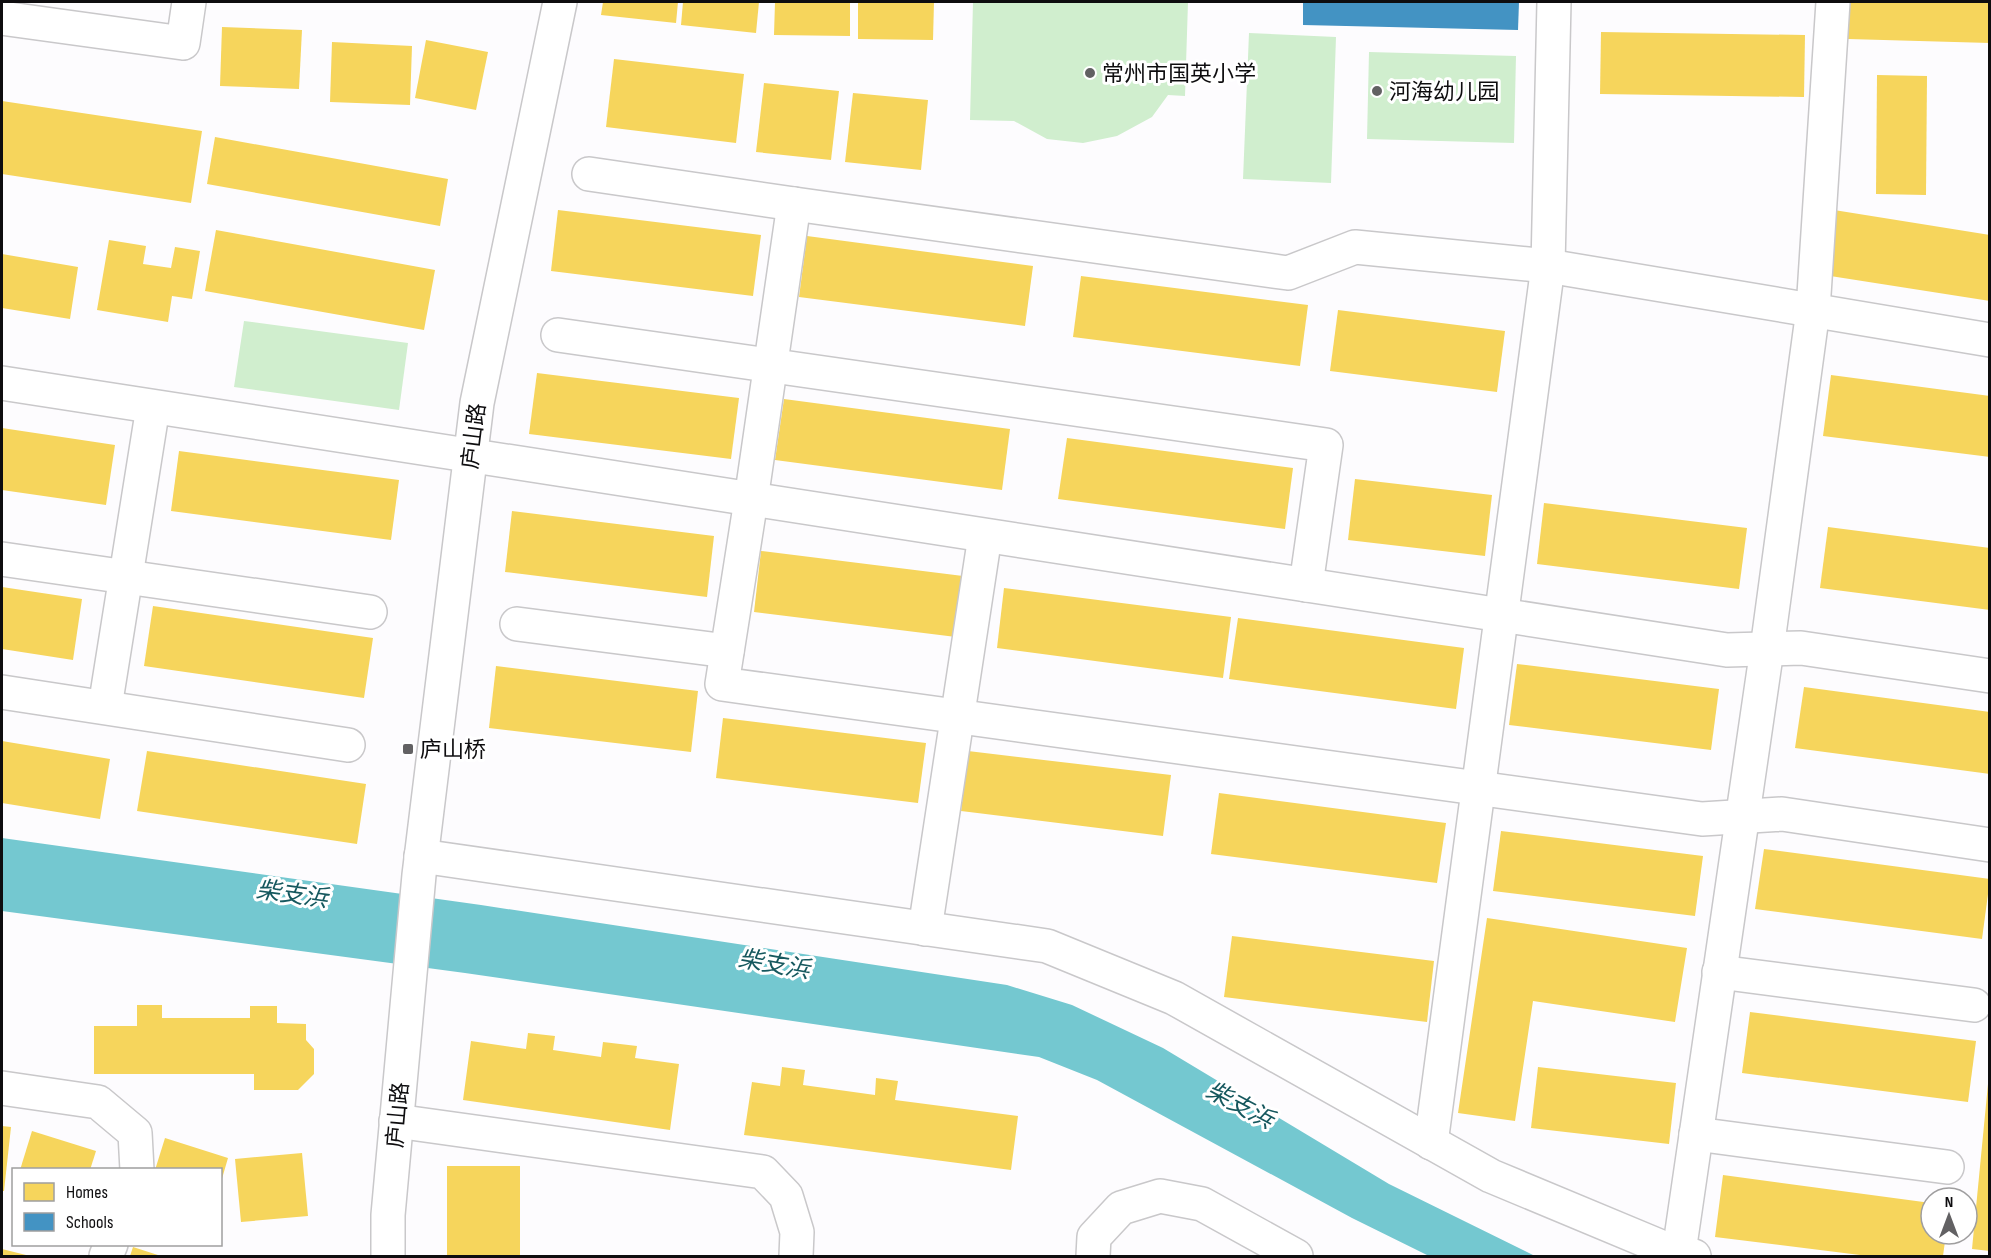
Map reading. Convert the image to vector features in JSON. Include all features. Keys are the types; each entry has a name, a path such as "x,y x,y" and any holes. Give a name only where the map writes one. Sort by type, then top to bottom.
{"street":[{"path":"2,18 183,44 189,2"},
{"name":"庐山路","path":"388,1257 388,1215 420,866 477,403 560,2"},
{"path":"1431,1143 1548,266 1554,2"},
{"path":"420,866 1047,946 1173,998 1491,1176 1659,1246 1686,1254 1696,1134 1767,649 1813,310 1833,2"},
{"path":"589,174 1288,273 1356,247 1548,266 1989,340"},
{"path":"794,204 722,684 1702,819 1782,814 1989,845"},
{"path":"558,336 1326,445 1306,585"},
{"path":"2,383 1727,650 1801,648 1989,676"},
{"path":"105,708 153,407"},
{"path":"925,929 985,536"},
{"path":"2,559 370,612"},
{"path":"517,624 727,651"},
{"path":"2,692 348,745"},
{"path":"1719,972 1974,1005"},
{"path":"2,1088 98,1102 135,1133 136,1168"},
{"path":"396,1120 763,1172 786,1196 797,1232 796,1257"},
{"path":"1696,1134 1947,1167"},
{"path":"1092,1257 1094,1237 1121,1208 1160,1196 1202,1204 1296,1257"}],"green space":[{"name":"常州市国英小学","path":"973,2 1188,2 1185,96 1168,95 1152,117 1117,136 1083,143 1047,139 1014,121 970,120"},
{"path":"1249,33 1336,37 1331,183 1243,179"},
{"path":"1369,52 1516,56 1514,143 1367,139"},
{"path":"244,321 408,343 399,410 234,387"}],"water":[{"name":"柴支浜","path":"2,838 481,905 1007,985 1072,1005 1163,1048 1389,1184 1535,1256 1429,1256 1352,1218 1097,1080 1039,1057 465,973 2,911"}],"building: Homes":[{"path":"603,2 678,2 676,23 601,15"},
{"path":"683,2 759,2 756,33 681,25"},
{"path":"775,2 850,2 850,36 774,35"},
{"path":"858,2 934,2 933,40 858,39"},
{"path":"1849,2 1990,2 1990,43 1848,39"},
{"path":"222,27 302,30 299,89 220,86"},
{"path":"1601,32 1805,35 1804,97 1600,94"},
{"path":"426,40 488,52 476,110 415,98"},
{"path":"332,42 412,46 410,105 330,102"},
{"path":"614,59 744,74 736,143 606,127"},
{"path":"1877,75 1927,76 1926,195 1876,194"},
{"path":"764,83 839,91 831,160 756,152"},
{"path":"853,93 928,100 921,170 845,162"},
{"path":"2,101 202,131 191,203 2,174"},
{"path":"215,137 448,179 440,226 207,184"},
{"path":"558,210 761,235 753,296 551,271"},
{"path":"1834,210 1990,235 1990,301 1824,275"},
{"path":"216,230 435,270 424,330 205,291"},
{"path":"807,236 1033,266 1025,326 799,297"},
{"path":"109,240 146,246 143,264 171,268 175,247 200,251 192,299 172,296 168,322 97,310"},
{"path":"2,254 78,267 70,319 2,308"},
{"path":"1081,276 1308,305 1300,366 1073,337"},
{"path":"1338,310 1505,331 1497,392 1330,371"},
{"path":"537,373 739,398 731,459 529,434"},
{"path":"1831,375 1990,396 1990,457 1823,436"},
{"path":"784,399 1010,429 1002,490 775,460"},
{"path":"2,428 115,445 106,505 2,490"},
{"path":"1067,438 1293,468 1285,529 1058,499"},
{"path":"179,451 399,480 391,540 171,511"},
{"path":"1355,479 1492,495 1485,556 1348,540"},
{"path":"1544,503 1747,528 1739,589 1537,564"},
{"path":"512,511 714,536 707,597 505,572"},
{"path":"1828,527 1990,548 1990,610 1820,588"},
{"path":"761,551 963,576 956,637 754,612"},
{"path":"2,587 82,599 73,660 2,649"},
{"path":"1004,588 1231,617 1223,678 997,648"},
{"path":"153,606 373,638 364,698 144,666"},
{"path":"1238,618 1464,648 1456,709 1229,679"},
{"path":"1517,664 1719,689 1711,750 1509,725"},
{"path":"496,666 698,691 691,752 489,728"},
{"path":"1804,687 1990,712 1990,774 1795,748"},
{"path":"723,718 926,743 918,803 716,778"},
{"path":"2,741 110,759 100,819 2,803"},
{"path":"147,751 366,784 357,844 137,811"},
{"path":"968,751 1171,775 1163,836 961,811"},
{"path":"1219,793 1446,823 1437,883 1211,854"},
{"path":"1501,831 1703,856 1695,916 1493,891"},
{"path":"1764,849 1990,879 1982,939 1755,909"},
{"path":"1487,918 1687,948 1675,1022 1533,1001 1515,1121 1458,1113"},
{"path":"1232,936 1434,961 1427,1022 1224,997"},
{"path":"137,1005 162,1005 162,1018 250,1018 250,1006 277,1006 277,1023 306,1024 306,1040 314,1049 314,1074 298,1090 254,1090 254,1074 94,1074 94,1026 137,1026"},
{"path":"1750,1012 1976,1041 1968,1102 1742,1073"},
{"path":"528,1033 555,1036 553,1050 601,1057 603,1042 637,1046 635,1058 679,1064 670,1130 463,1100 471,1041 526,1049"},
{"path":"782,1067 805,1070 803,1085 875,1095 876,1078 898,1081 895,1100 1018,1116 1011,1170 744,1135 752,1082 780,1086"},
{"path":"1538,1067 1676,1083 1669,1144 1531,1128"},
{"path":"1988,1084 1990,1084 1990,1251 1972,1249 1972,1246 1979,1246 1978,1186"},
{"path":"2,1126 11,1127 4,1191 2,1191"},
{"path":"32,1131 96,1151 91,1168 21,1168"},
{"path":"165,1138 228,1158 222,1179 222,1168 156,1168"},
{"path":"302,1153 308,1216 241,1222 235,1159"},
{"path":"447,1166 520,1166 520,1256 447,1256"},
{"path":"1723,1175 1919,1201 1919,1246 1944,1246 1943,1256 1868,1256 1715,1237"},
{"path":"133,1247 161,1256 130,1256"},
{"path":"2,1249 30,1256 2,1256"}],"building: Schools":[{"path":"1303,2 1519,2 1518,30 1303,25"}],"place":[{"name":"常州市国英小学","path":"1090,73"},
{"name":"河海幼儿园","path":"1377,91"},
{"name":"庐山桥","path":"408,749"}]}
